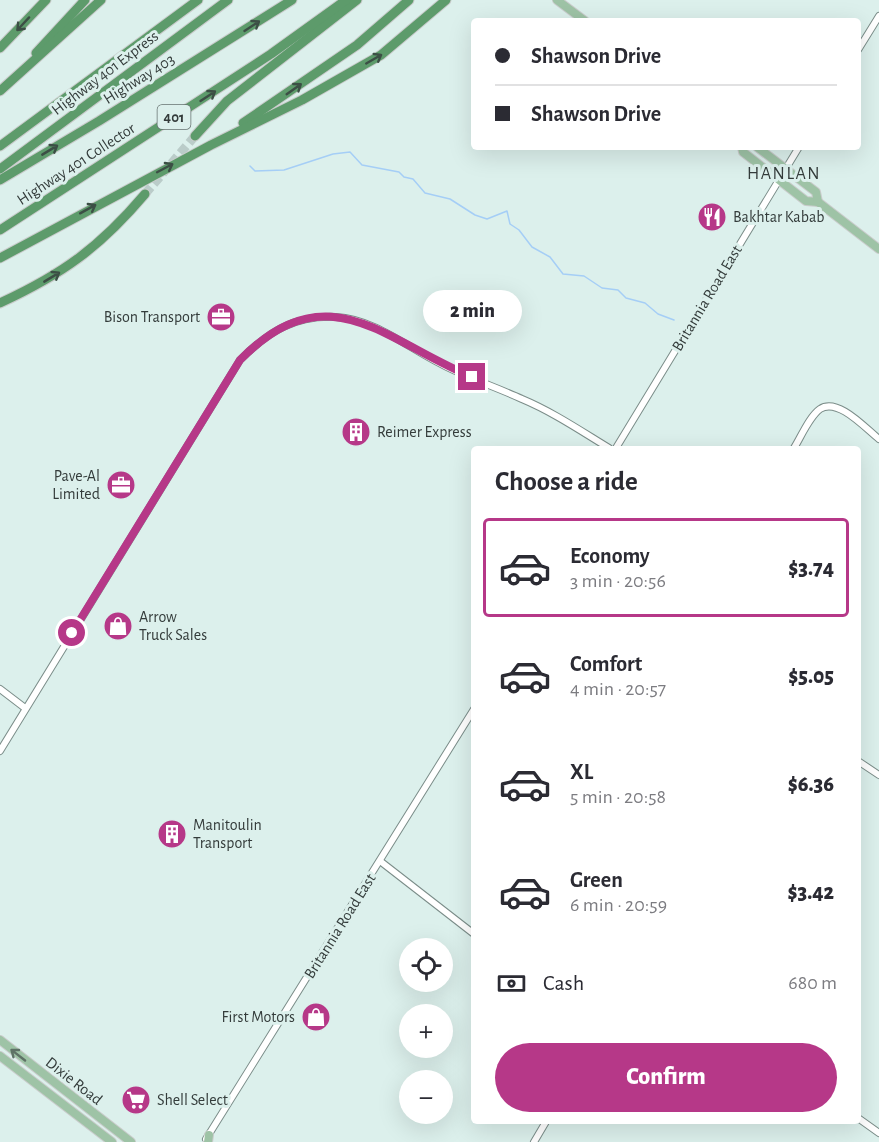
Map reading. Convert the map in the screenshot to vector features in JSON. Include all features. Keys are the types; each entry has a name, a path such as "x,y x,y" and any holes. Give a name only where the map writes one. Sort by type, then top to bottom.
{"highway":[{"path":"0,48 46,0"},
{"path":"1,90 85,0"},
{"path":"1,90 101,0"},
{"name":"Highway 403","path":"125,54 189,0"},
{"name":"Highway 401 Express","path":"0,146 198,0"},
{"name":"Highway 401 Express","path":"0,169 228,0"},
{"name":"Highway 403","path":"0,180 292,0"},
{"name":"Highway 401 Collector","path":"0,231 271,54 346,0"},
{"path":"195,136 227,101 357,0"},
{"path":"211,145 357,45 409,0"},
{"path":"0,258 211,145 302,100 381,55 446,0"},
{"path":"0,303 47,280 96,247 145,194"}],"main road":[{"path":"557,0 581,18"},
{"path":"743,150 806,201 818,202 879,249"},
{"path":"761,150 816,192 818,202"},
{"name":"Dixie Road","path":"0,1040 131,1142"},
{"name":"Dixie Road","path":"0,1056 112,1142"}],"street":[{"path":"861,45 879,16"},
{"name":"Britannia Road East","path":"617,446 797,150"},
{"path":"0,751 240,360 262,338 286,325 317,317 355,319 381,330 443,365 525,400 606,446"},
{"path":"795,446 817,412 830,406 842,410 879,439"},
{"path":"0,689 25,708"},
{"name":"Britannia Road East","path":"207,1140 471,714"},
{"path":"861,763 879,776"},
{"path":"380,861 471,932"},
{"path":"861,1120 879,1133"},
{"path":"534,1142 545,1124"}],"waterway":[{"path":"250,166 255,171 284,170 333,154 350,152 362,165 399,172 404,177 413,179 425,193 450,199 475,215 487,219 507,211 510,224 519,230 532,247 550,257 563,274 584,276 602,288 618,290 626,298 645,303 658,314 674,320"}],"tunnel":[{"path":"145,194 195,136"}],"place":[{"name":"Bakhtar Kabab","path":"712,217"},
{"name":"Bison Transport","path":"221,317"},
{"name":"Reimer Express","path":"356,432"},
{"name":"Pave-Al Limited","path":"121,485"},
{"name":"Arrow Truck Sales","path":"118,626"},
{"name":"Manitoulin Transport","path":"172,834"},
{"name":"First Motors","path":"316,1017"},
{"name":"Shell Select","path":"136,1100"}],"district":[{"name":"HANLAN","path":"784,174"}],"route":[{"path":"72,633 240,360 262,338 286,325 317,317 355,319 381,330 443,365 472,377"}]}
